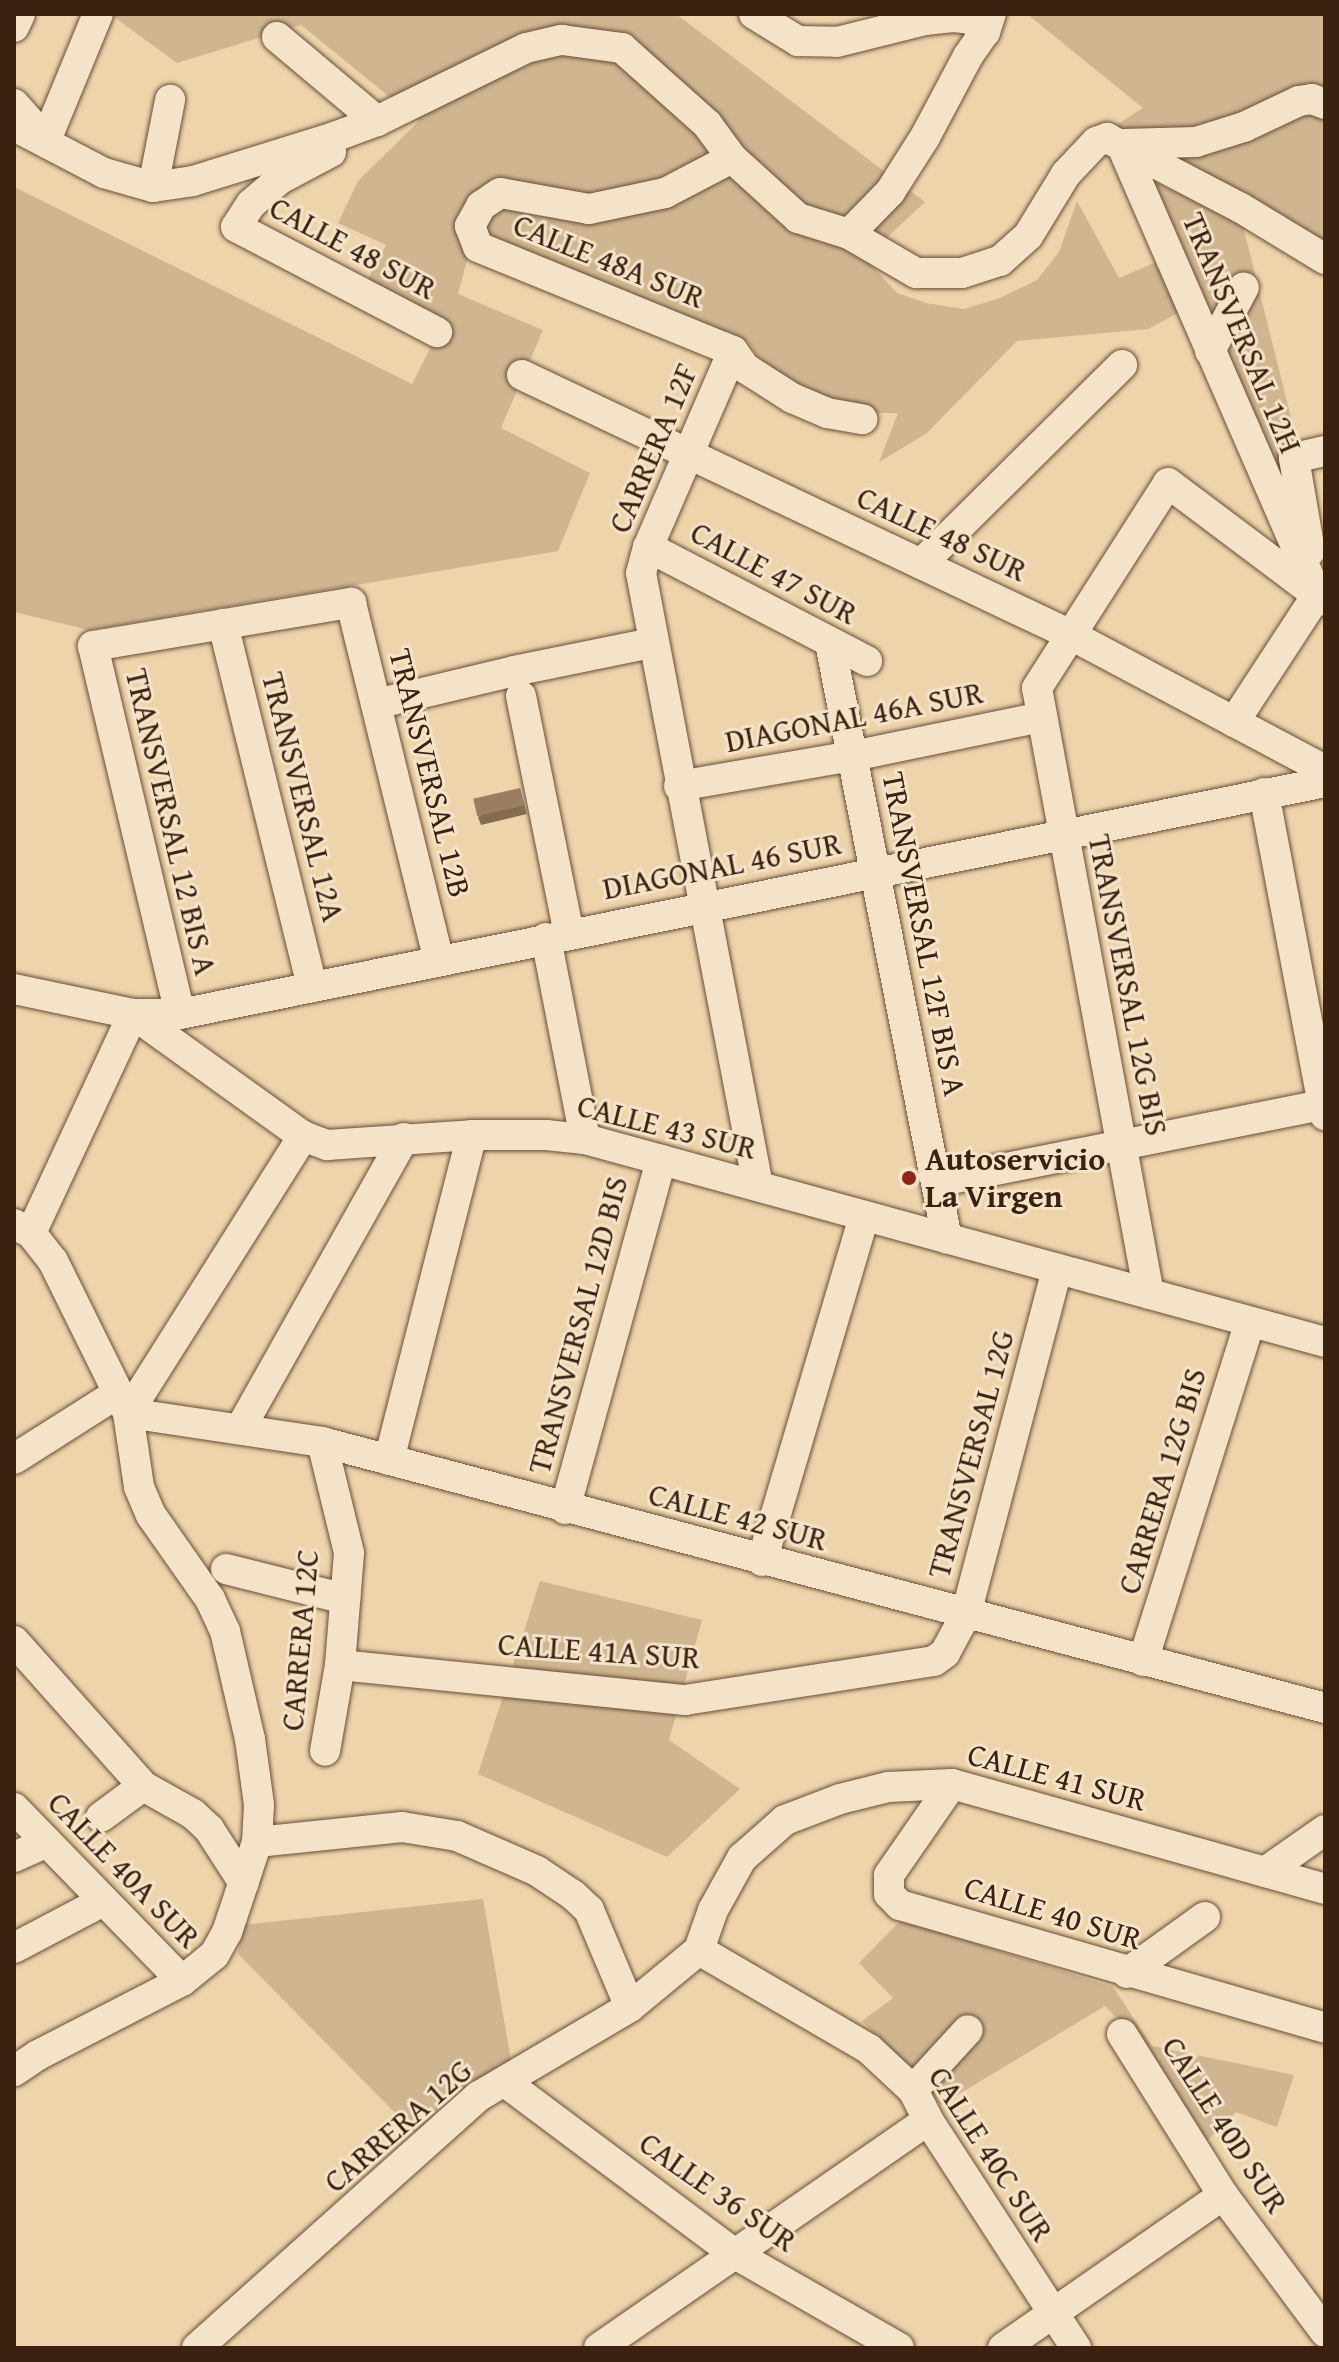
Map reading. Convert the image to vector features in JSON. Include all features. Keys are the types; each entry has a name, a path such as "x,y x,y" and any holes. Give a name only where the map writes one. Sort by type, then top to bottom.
{"street":[{"path":"14,27 20,14"},
{"path":"46,140 98,14"},
{"path":"754,14 798,41 837,42 925,20 953,17 988,23 890,192 849,234"},
{"path":"277,37 377,121"},
{"path":"14,126 46,140 104,173 153,187 193,181 377,121 526,48 562,40 622,48 707,124 732,158 798,218 849,234 916,273 962,273 1000,261 1028,236 1066,174 1096,142 1107,138 1241,208 1325,259"},
{"path":"1121,144 1196,142 1244,127 1299,101 1312,99 1325,104"},
{"path":"153,187 170,100"},
{"name":"CALLE 48 SUR","path":"411,103 351,143 280,179 251,204 236,227 437,332"},
{"path":"14,104 46,140"},
{"name":"TRANSVERSAL 12H","path":"1121,144 1321,598"},
{"name":"CALLE 48A SUR","path":"732,158 665,193 589,209 500,193 481,206 470,226 478,247 733,351"},
{"path":"1210,351 1244,287"},
{"path":"733,351 745,368 792,398 827,413 862,419"},
{"name":"CARRERA 12F","path":"645,560 733,351"},
{"path":"921,564 1122,365"},
{"name":"CALLE 48 SUR","path":"522,375 1071,635 1325,770"},
{"path":"1234,722 1321,598 1294,458 1325,451"},
{"path":"1039,703 1071,635 1168,483 1321,598"},
{"path":"645,560 652,643 758,1186"},
{"name":"CALLE 47 SUR","path":"645,560 867,661"},
{"name":"TRANSVERSAL 12B","path":"223,624 351,603 439,960"},
{"name":"TRANSVERSAL 12 BIS A","path":"180,1014 93,646 223,624"},
{"name":"TRANSVERSAL 12A","path":"223,624 312,987"},
{"path":"376,704 514,671 652,643"},
{"name":"TRANSVERSAL 12F BIS A","path":"830,643 947,1239"},
{"path":"521,696 585,1139"},
{"name":"DIAGONAL 46A SUR","path":"679,786 853,756 1039,703"},
{"name":"TRANSVERSAL 12G BIS","path":"1039,703 1149,1294"},
{"name":"DIAGONAL 46 SUR","path":"133,1014 180,1014 704,905 1325,782"},
{"path":"936,1182 1324,1108 1264,793"},
{"name":"CALLE 43 SUR","path":"14,989 133,1014 303,1136 327,1145 472,1135 546,1135 585,1139 1325,1342"},
{"path":"14,2071 38,2055 182,1981 214,1955 227,1932 257,1842 257,1775 237,1673 225,1631 210,1599 151,1515 139,1487 123,1403 53,1261 23,1229 133,1014"},
{"path":"389,1460 472,1135"},
{"path":"14,1459 123,1403 303,1136"},
{"path":"240,1429 404,1138"},
{"name":"TRANSVERSAL 12D BIS","path":"565,1509 661,1160"},
{"path":"762,1561 864,1216"},
{"name":"TRANSVERSAL 12G","path":"945,1653 966,1614 1057,1269"},
{"name":"CARRERA 12G BIS","path":"1143,1661 1250,1322"},
{"name":"CALLE 42 SUR","path":"123,1403 240,1429 322,1442 565,1509 1325,1708"},
{"name":"CARRERA 12C","path":"322,1442 349,1553 340,1665 325,1751"},
{"path":"226,1569 345,1599"},
{"path":"14,1641 143,1786 193,1814 209,1829 244,1883"},
{"name":"CALLE 41A SUR","path":"340,1665 685,1700 919,1664 934,1661 945,1653"},
{"name":"CALLE 41 SUR","path":"699,1950 713,1910 742,1858 785,1820 840,1799 888,1787 952,1784 1325,1889"},
{"name":"CALLE 40 SUR","path":"952,1784 889,1875 889,1894 900,1905 1325,2028"},
{"path":"101,1817 143,1786"},
{"name":"CALLE 40A SUR","path":"14,1808 182,1981"},
{"path":"257,1842 402,1827 423,1828 457,1836 537,1871 573,1895 589,1910 630,2007"},
{"path":"1265,1872 1325,1830"},
{"path":"14,1857 47,1842"},
{"path":"14,1948 103,1901"},
{"path":"1127,1973 1205,1917"},
{"name":"CARRERA 12G","path":"197,2348 479,2096 630,2007 699,1950"},
{"name":"CALLE 40C SUR","path":"699,1950 869,2049 913,2090 928,2120 1076,2348"},
{"path":"913,2090 968,2030"},
{"name":"CALLE 40D SUR","path":"1122,2034 1223,2195 1325,2332"},
{"name":"CALLE 36 SUR","path":"505,2082 735,2254 899,2348"},
{"path":"599,2348 928,2120"},
{"path":"1003,2348 1223,2195"}],"shaded area":[{"path":"110,14 676,14 925,202 865,258 897,293 926,303 964,309 1000,298 1037,280 1059,252 1077,201 1119,278 1161,260 1184,310 1148,329 1017,341 927,433 879,462 898,413 843,413 773,379 748,342 460,235 469,253 458,294 543,330 501,428 590,473 558,551 89,630 14,612 14,187 412,384 442,325 364,286 386,245 338,223 358,181 419,121 301,25 177,63"},
{"path":"1027,14 1325,14 1325,247 1108,130 1143,108"},
{"path":"1141,176 1242,222 1298,446 1300,537"},
{"path":"540,1581 702,1620 669,1740 740,1789 667,1857 478,1774"},
{"path":"483,1899 512,2066 448,2098 417,2135 238,1954 243,1925"},
{"path":"901,1920 1113,1987 1152,2046 1294,2075 1277,2127 1236,2112 1206,2142 1133,2035 1105,2006 941,2105 862,2021 893,1998 859,1963"}],"building":[{"path":"520,788 524,806 477,816 473,799"}],"place":[{"name":"Autoservicio La Virgen","path":"909,1178"}]}
